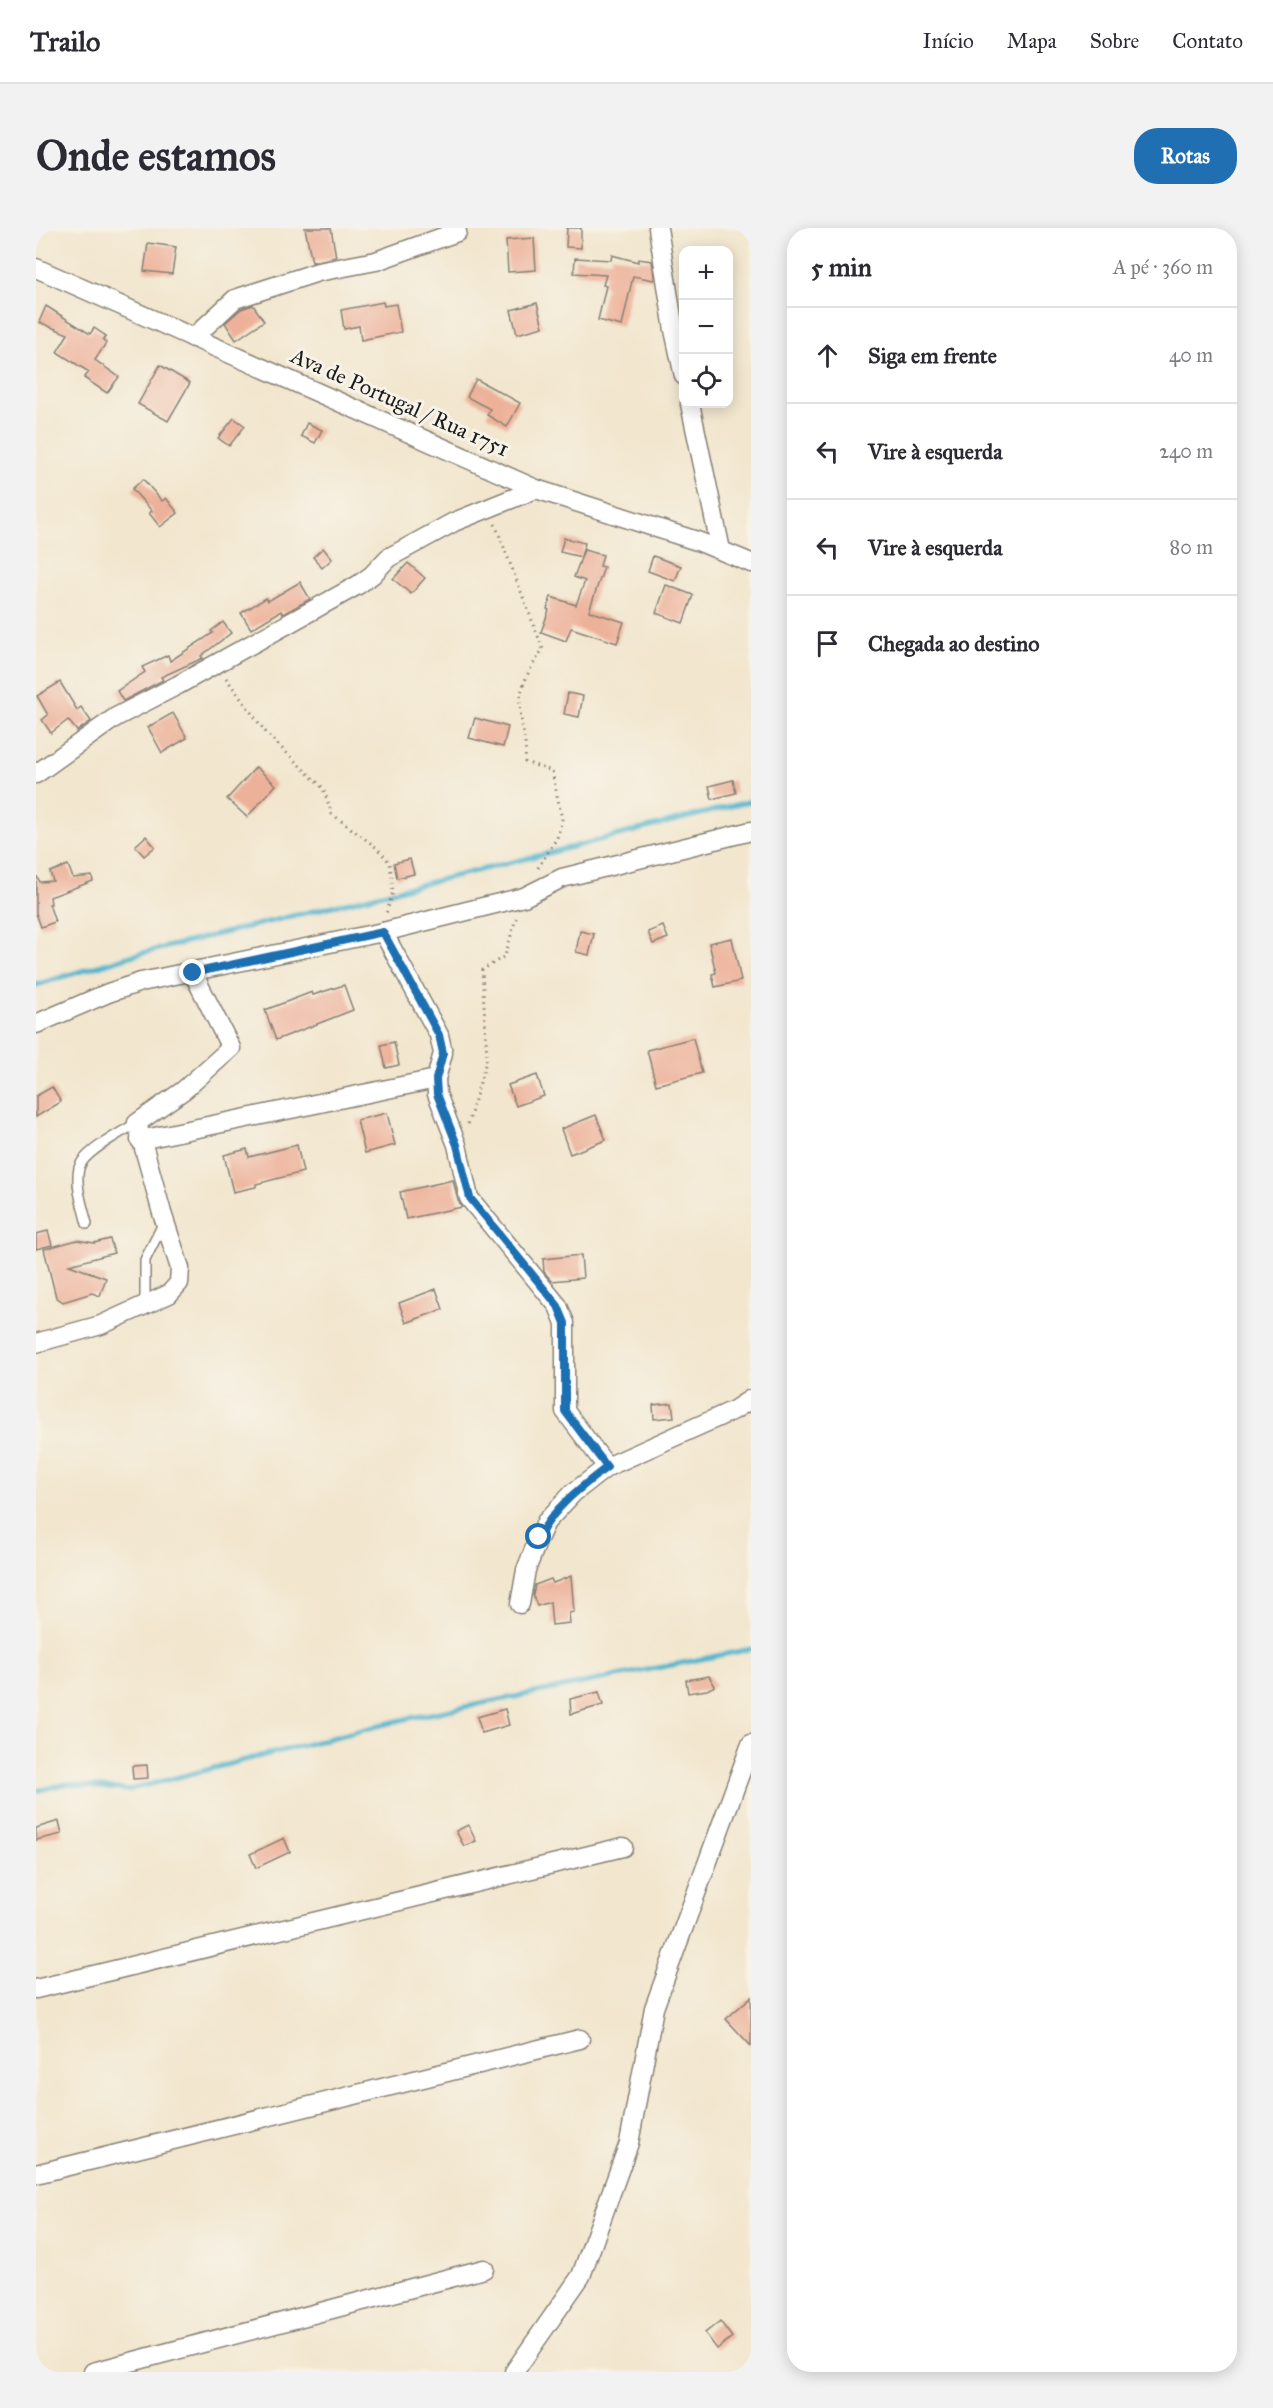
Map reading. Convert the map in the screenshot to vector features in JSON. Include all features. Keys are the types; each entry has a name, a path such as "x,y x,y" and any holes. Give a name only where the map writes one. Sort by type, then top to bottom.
{"street":[{"path":"658,228 679,354"},
{"path":"193,338 221,309 235,299 318,272 376,261 457,232"},
{"name":"Ava de Portugal / Rua 1751","path":"36,268 536,489 700,542 751,563"},
{"path":"691,408 722,550"},
{"path":"36,774 116,717 358,585 372,575 388,558 454,522 536,489"},
{"path":"36,1024 108,993 141,982 383,932 522,898 562,878 751,831"},
{"path":"383,932 439,1035 443,1053 436,1079 437,1094 459,1154 470,1198 474,1206 558,1306 565,1323 565,1411 607,1467"},
{"path":"139,1131 231,1048 193,973"},
{"path":"139,1131 436,1079"},
{"path":"36,1343 100,1325 169,1294 179,1283 180,1268 164,1222 139,1131"},
{"path":"520,1604 526,1570 546,1522 573,1493 607,1467 734,1410 751,1399"},
{"path":"514,2372 581,2276 629,2143 654,2008 751,1744"},
{"path":"36,1989 623,1847"},
{"path":"36,2175 580,2039"},
{"path":"93,2372 484,2269"}],"lane":[{"path":"87,1224 78,1183 79,1168 89,1154 139,1131"},
{"path":"145,1304 145,1260 164,1222"}],"path":[{"path":"489,508 543,649 527,673 520,708 527,744 525,762 552,771 562,819 557,838 536,872"},
{"path":"216,664 267,734 323,788 332,814 377,849 390,863 393,892 383,932"},
{"path":"459,1154 487,1058 482,970 506,956 522,898"}],"building":[{"path":"305,228 331,228 336,257 312,262"},
{"path":"567,228 581,228 581,248 566,247"},
{"path":"534,238 536,270 508,272 506,240"},
{"path":"148,243 176,247 172,274 144,271"},
{"path":"612,255 638,262 638,259 652,261 654,280 633,276 622,326 598,320 606,286 603,285 606,275 574,273 575,258 611,260"},
{"path":"383,302 384,306 396,304 401,332 361,340 359,326 344,329 341,310"},
{"path":"537,303 543,327 517,334 511,310"},
{"path":"253,305 264,321 236,340 225,323 241,309"},
{"path":"46,306 90,334 94,328 106,336 103,340 106,343 95,360 119,377 107,393 84,378 89,372 57,352 68,334 39,322"},
{"path":"160,365 190,383 168,421 138,404"},
{"path":"476,379 520,403 507,427 487,415 490,409 467,397"},
{"path":"234,418 245,426 229,446 218,438"},
{"path":"307,423 322,430 315,443 301,436"},
{"path":"143,479 162,501 166,498 178,513 160,527 149,513 152,511 132,489"},
{"path":"564,538 585,543 581,557 560,552"},
{"path":"323,548 332,559 322,568 313,557"},
{"path":"584,550 603,555 600,566 604,567 589,611 624,622 617,643 571,628 566,641 541,632 551,597 576,605 585,581 574,577"},
{"path":"653,556 681,566 675,581 648,571"},
{"path":"408,563 425,578 411,594 393,579"},
{"path":"300,582 310,599 283,614 281,611 251,629 241,613 266,598 268,601"},
{"path":"666,585 693,595 683,623 656,613"},
{"path":"223,622 231,633 201,656 203,658 161,677 163,680 123,701 117,691 145,672 142,667 168,655 170,661 213,633 211,631"},
{"path":"60,682 77,710 81,707 91,721 77,731 68,720 51,733 42,720 48,715 37,696"},
{"path":"568,693 583,696 579,717 564,714"},
{"path":"173,713 187,738 162,753 148,727"},
{"path":"475,718 508,727 503,747 469,738"},
{"path":"256,767 276,785 247,817 227,799"},
{"path":"733,780 736,793 712,799 709,786"},
{"path":"146,836 155,847 144,856 135,846"},
{"path":"410,859 414,874 397,878 394,863"},
{"path":"68,865 73,878 92,876 93,881 50,897 51,904 49,904 55,922 41,927 36,913 36,875 40,882 53,881 50,872"},
{"path":"663,926 668,938 653,944 648,932"},
{"path":"580,931 594,934 589,955 576,952"},
{"path":"732,938 741,981 715,987 712,974 716,973 709,943"},
{"path":"344,985 353,1010 276,1040 265,1010 312,992 313,995"},
{"path":"693,1038 702,1073 656,1085 647,1050"},
{"path":"394,1042 399,1065 386,1068 381,1045"},
{"path":"537,1075 544,1096 516,1106 508,1085"},
{"path":"52,1087 61,1102 36,1117 36,1096"},
{"path":"387,1113 395,1145 365,1153 357,1120"},
{"path":"596,1115 606,1140 570,1154 561,1129"},
{"path":"297,1145 303,1172 233,1192 224,1155 247,1149 249,1157"},
{"path":"453,1180 462,1207 406,1219 400,1192"},
{"path":"48,1231 52,1245 36,1249 36,1234"},
{"path":"110,1239 114,1253 69,1265 106,1278 100,1296 92,1293 63,1302 56,1297 44,1249 77,1240 94,1243"},
{"path":"581,1255 583,1278 552,1281 544,1272 543,1259"},
{"path":"436,1289 443,1309 406,1323 399,1303"},
{"path":"672,1403 674,1417 654,1419 653,1405"},
{"path":"571,1576 574,1612 569,1613 570,1623 552,1625 550,1602 537,1606 533,1595 535,1585 551,1579 553,1583"},
{"path":"709,1676 715,1686 707,1690 688,1693 686,1680"},
{"path":"599,1692 603,1705 571,1714 570,1699"},
{"path":"505,1709 509,1725 482,1733 477,1717"},
{"path":"147,1765 148,1778 133,1779 132,1766"},
{"path":"59,1821 62,1834 36,1840 36,1828"},
{"path":"468,1825 476,1841 464,1846 456,1831"},
{"path":"284,1838 290,1852 256,1868 250,1854"},
{"path":"751,1997 751,2046 726,2019"},
{"path":"720,2321 732,2337 717,2349 705,2333"}],"waterway":[{"path":"36,985 134,955 751,801"},
{"path":"36,1791 66,1784 128,1790 405,1719 751,1649"}],"route":[{"path":"193,973 383,932 439,1035 443,1053 436,1079 437,1094 457,1145 470,1198 474,1206 558,1306 565,1323 565,1411 607,1467 573,1493 546,1522 539,1537"}]}
